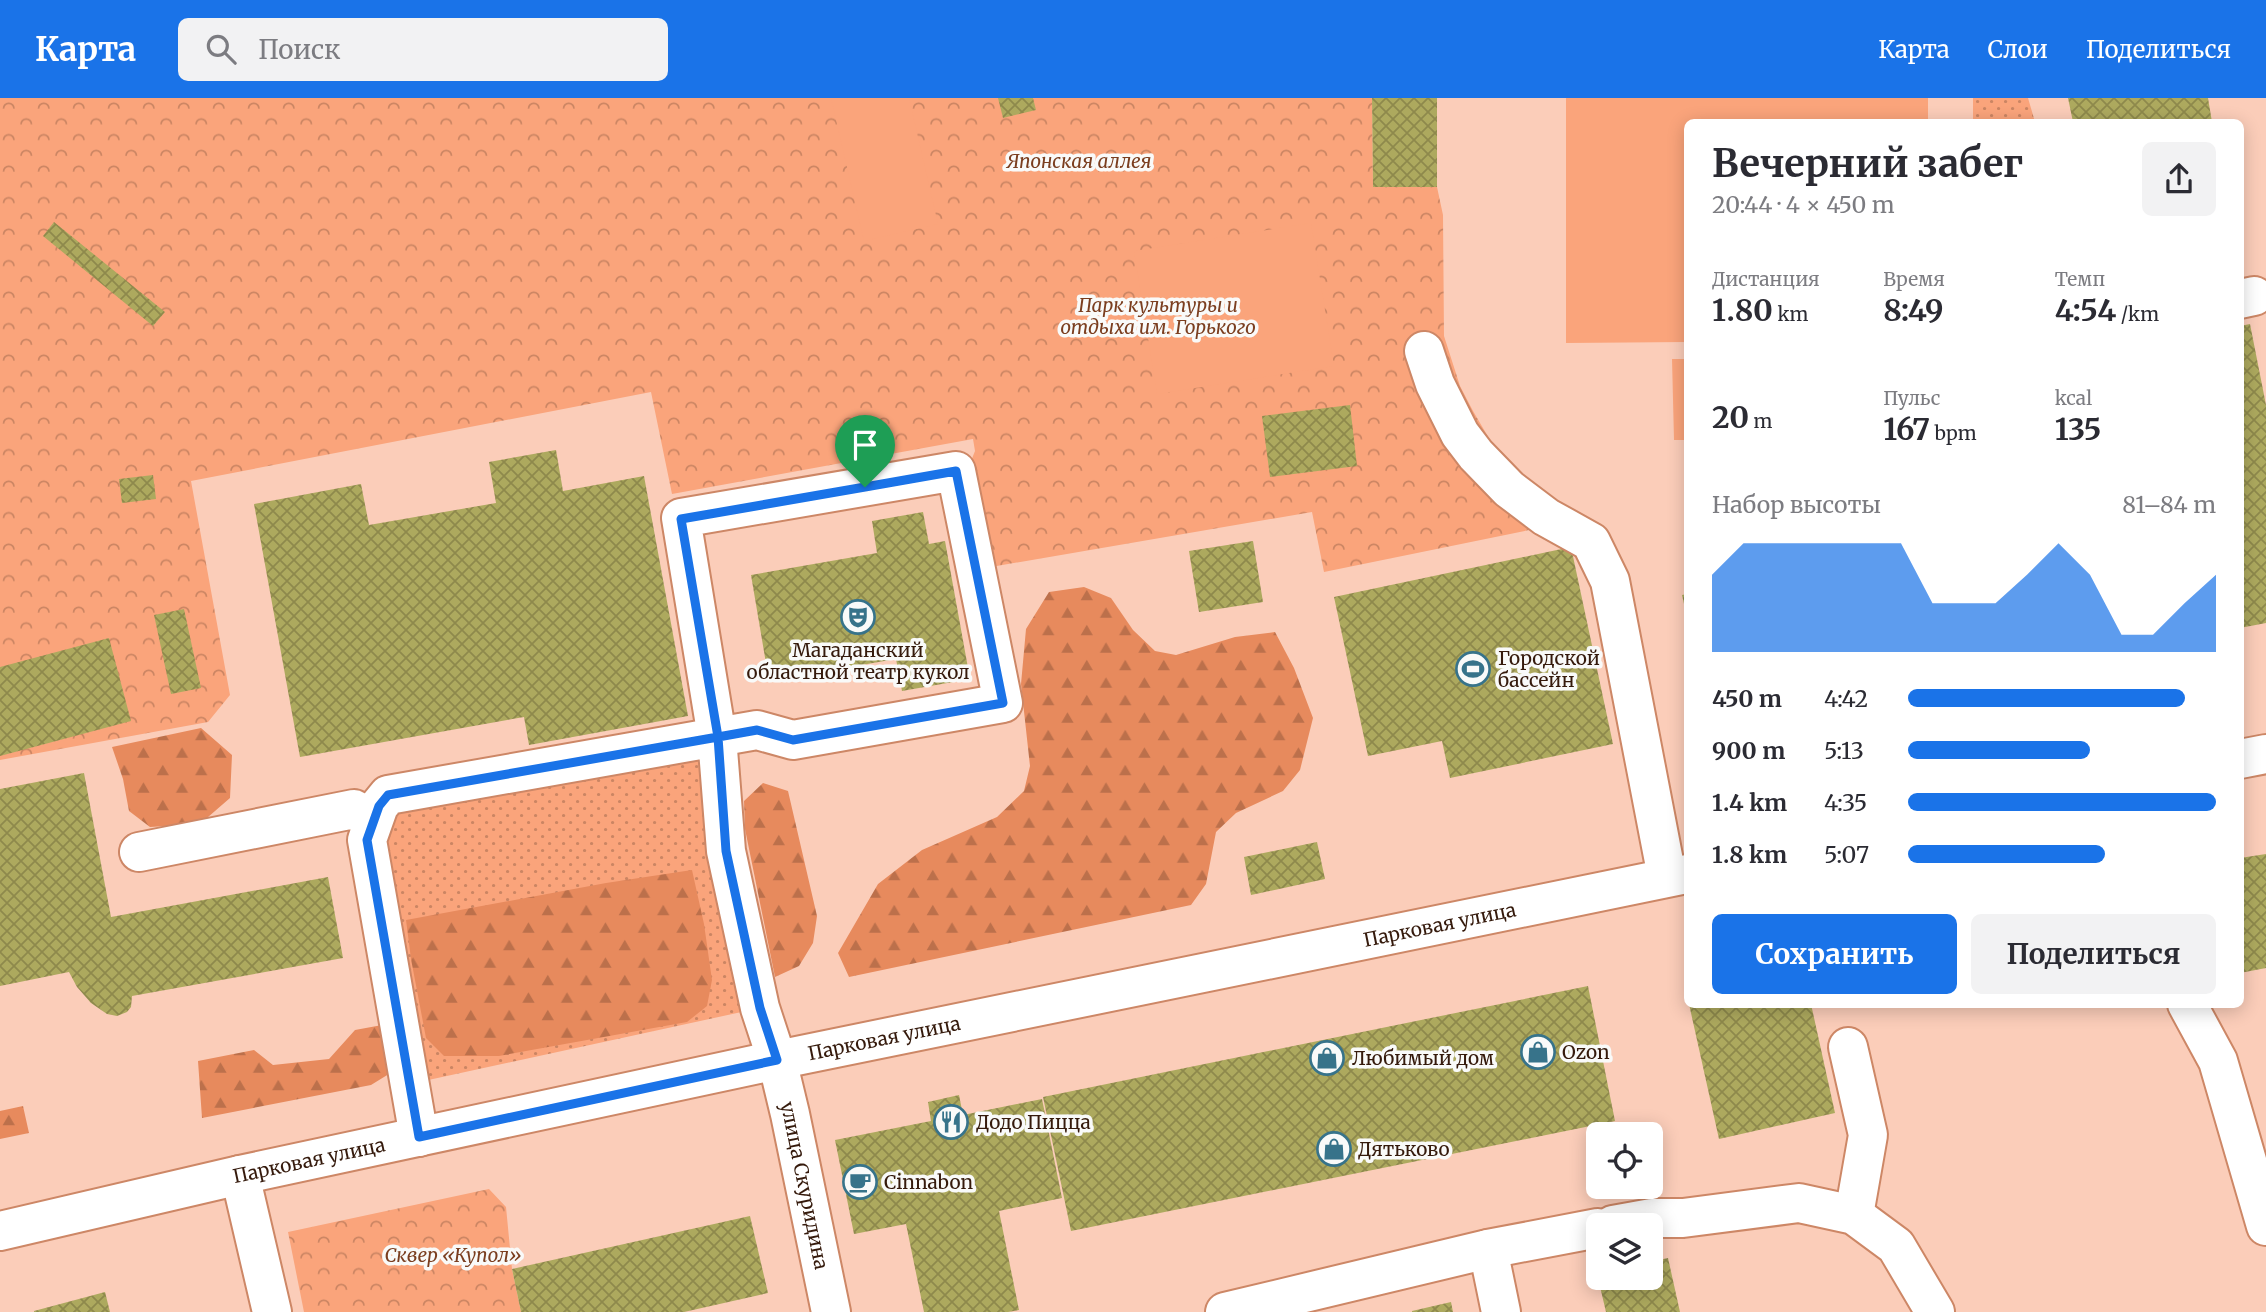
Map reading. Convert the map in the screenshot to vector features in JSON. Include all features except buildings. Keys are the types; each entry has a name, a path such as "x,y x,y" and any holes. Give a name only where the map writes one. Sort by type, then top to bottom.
{"street":[{"path":"1424,351 1435,384 1460,434 1476,455 1509,489 1546,517 1591,542 1610,582 1677,876"},
{"path":"419,1137 367,840 379,806 388,795 718,737 757,730 793,740 1003,703 956,471 681,519 718,737"},
{"name":"улица Скуридина","path":"718,737 726,851 760,1008 777,1060 831,1312"},
{"path":"2244,758 2266,754"},
{"path":"139,852 354,809 372,821"},
{"name":"Парковая улица","path":"0,1231 240,1175 777,1060 1677,876"},
{"path":"2189,1008 2218,1061 2266,1226"},
{"path":"1848,1047 1868,1135 1854,1215"},
{"path":"240,1175 271,1312"},
{"path":"1663,1218 1683,1218 1799,1203 1854,1215 1896,1246 1935,1312"},
{"path":"1225,1312 1275,1306 1488,1249 1586,1230"},
{"path":"1488,1249 1501,1312"}],"green space":[{"name":"Парк культуры и отдыха им. Горького","path":"0,98 1372,98 1373,187 1437,187 1443,215 1444,336 1460,386 1490,440 1533,484 1539,528 1324,572 1312,512 991,567 967,471 975,451 973,439 672,494 651,392 191,481 230,695 208,722 0,760"},
{"path":"831,98 909,98 938,224 864,241"},
{"path":"1566,98 1928,98 1928,119 1684,119 1684,342 1566,343"},
{"path":"1973,98 2028,98 2034,119 1973,119"},
{"path":"1311,223 1334,366 1157,394 1134,251"},
{"path":"1672,359 1684,359 1684,440 1674,440"},
{"path":"1084,587 1111,598 1133,630 1155,651 1176,655 1235,637 1275,632 1294,668 1313,718 1300,770 1283,791 1236,813 1216,832 1206,884 1191,905 849,977 838,953 878,884 922,850 997,817 1024,791 1030,766 1021,684 1026,629 1049,592"},
{"path":"201,728 232,755 230,798 200,824 150,827 129,811 123,779 112,747"},
{"path":"717,737 760,1008 410,1084 379,806"},
{"path":"763,783 788,791 817,916 813,943 799,966 775,977 745,829 744,801"},
{"path":"692,870 704,924 712,980 707,1006 687,1022 499,1056 444,1056 426,1038 406,920"},
{"path":"393,1023 397,1069 371,1085 202,1118 198,1061 254,1050 273,1065 329,1059 355,1030"},
{"path":"23,1106 29,1133 0,1139 0,1111"},
{"name":"Сквер «Купол»","path":"489,1189 506,1207 512,1269 521,1312 304,1312 288,1232"}],"place":[{"name":"Магаданский областной театр кукол","path":"858,617"},
{"name":"Городской бассейн","path":"1473,669"},
{"name":"Ozon","path":"1538,1052"},
{"name":"Любимый дом","path":"1327,1058"},
{"name":"Додо Пицца","path":"951,1122"},
{"name":"Дятьково","path":"1334,1149"},
{"name":"Cinnabon","path":"860,1182"}],"route":[{"path":"865,487 681,519 718,737 388,795 379,806 367,840 419,1137 777,1060 760,1008 726,851 718,737 757,730 793,740 1003,703 956,471 865,487"}],"park label":[{"name":"Японская аллея","path":"1079,161"}]}
